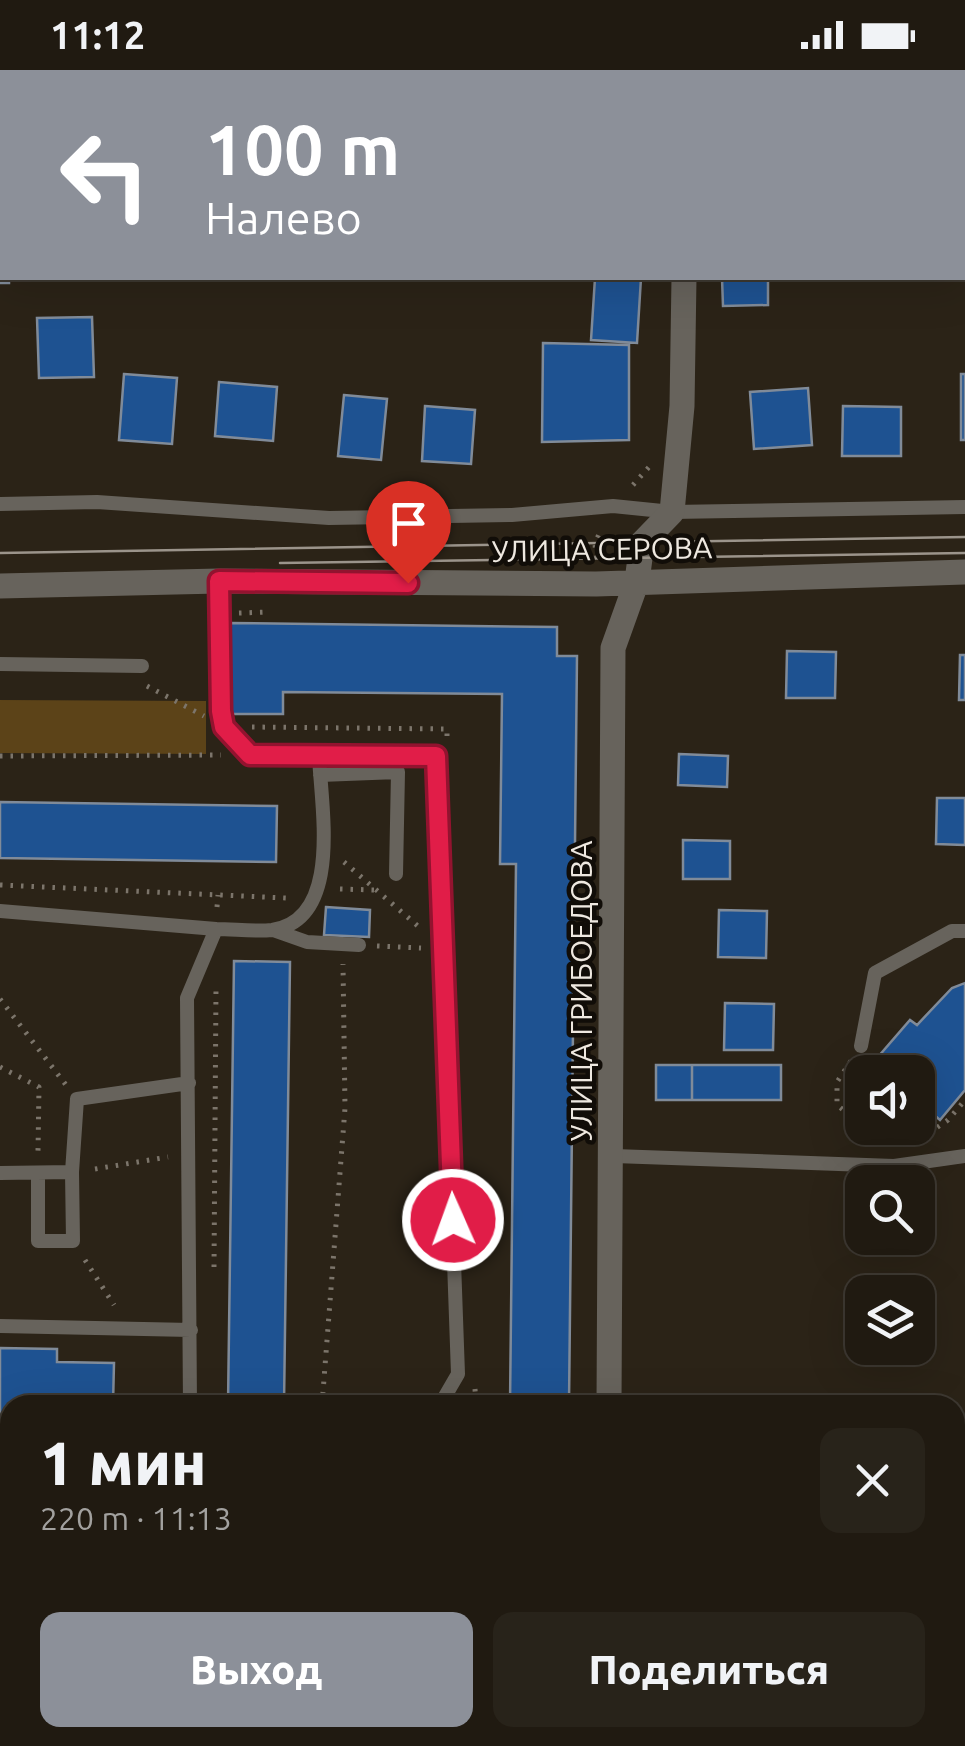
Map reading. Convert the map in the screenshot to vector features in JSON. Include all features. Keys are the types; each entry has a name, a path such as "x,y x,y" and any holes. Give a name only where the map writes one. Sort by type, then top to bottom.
{"street":[{"path":"672,512 682,406 684,280"},
{"name":"УЛИЦА ГРИБОЕДОВА","path":"609,1395 614,1156 613,648 638,581 642,543 672,512"},
{"name":"УЛИЦА СЕРОВА","path":"0,586 219,581 638,581 965,572"}],"lane":[{"path":"0,504 97,502 329,518 512,515 614,506 672,512 965,507"},
{"path":"219,581 224,727 250,755 436,756 458,1374 446,1395"},
{"path":"0,664 142,666"},
{"path":"273,930 305,912 318,894 322,842 320,775 312,756"},
{"path":"320,775 398,772 396,874"},
{"path":"0,911 273,930 306,942 359,945"},
{"path":"190,1395 187,998 216,929"},
{"path":"860,1046 875,973 952,932 965,930"},
{"path":"38,1174 38,1242 73,1242 77,1100 189,1083"},
{"path":"614,1156 894,1166 962,1152"},
{"path":"0,1173 72,1172"},
{"path":"0,1326 191,1330"}],"path":[{"path":"109,666 224,727"},
{"path":"305,728 312,756"},
{"path":"0,756 250,755"},
{"path":"322,842 444,949"},
{"path":"0,884 289,898"},
{"path":"214,1286 218,894"},
{"path":"323,1395 346,1108 342,944"},
{"path":"0,999 77,1100"},
{"path":"854,1055 860,1046"},
{"path":"845,1069 837,1082 837,1105 845,1111"},
{"path":"910,1146 948,1120 965,1100"},
{"path":"887,1145 898,1154"},
{"path":"72,1172 190,1154"}],"shaded area":[{"path":"0,700 206,701 206,754 0,753"}],"building":[{"path":"595,280 641,280 637,343 591,340"},
{"path":"722,280 768,280 768,305 723,306"},
{"path":"92,317 94,377 39,378 37,318"},
{"path":"543,343 629,345 629,440 542,442"},
{"path":"124,374 177,378 172,444 119,440"},
{"path":"961,374 965,374 965,440 961,440"},
{"path":"219,382 277,387 273,441 215,436"},
{"path":"808,388 812,445 754,449 750,392"},
{"path":"344,395 387,399 381,460 338,456"},
{"path":"425,406 475,410 471,464 422,461"},
{"path":"843,406 901,407 901,456 842,456"},
{"path":"230,623 557,627 557,656 577,656 569,1395 510,1395 516,864 500,864 502,694 283,692 283,714 229,714"},
{"path":"787,651 836,652 835,698 786,698"},
{"path":"960,655 965,655 965,700 959,700"},
{"path":"679,754 728,756 727,787 678,785"},
{"path":"937,798 965,798 965,845 936,844"},
{"path":"0,802 277,806 276,862 0,858"},
{"path":"683,840 730,841 730,879 683,879"},
{"path":"326,907 370,910 369,937 324,935"},
{"path":"719,910 767,911 766,958 718,957"},
{"path":"234,961 290,962 284,1395 228,1395"},
{"path":"965,983 965,1090 940,1120 935,1116 935,1055 880,1055 910,1020 917,1025 952,988"},
{"path":"725,1003 774,1004 773,1050 724,1050"},
{"path":"656,1065 692,1065 692,1100 656,1100"},
{"path":"692,1065 781,1065 781,1100 692,1100"},
{"path":"0,1348 57,1349 57,1362 114,1363 113,1395 0,1395"}],"tram line":[{"path":"0,553 965,537"},
{"path":"280,563 965,553"}],"route":[{"path":"408,583 219,581 221,711 224,727 250,755 436,756 453,1220"}]}
